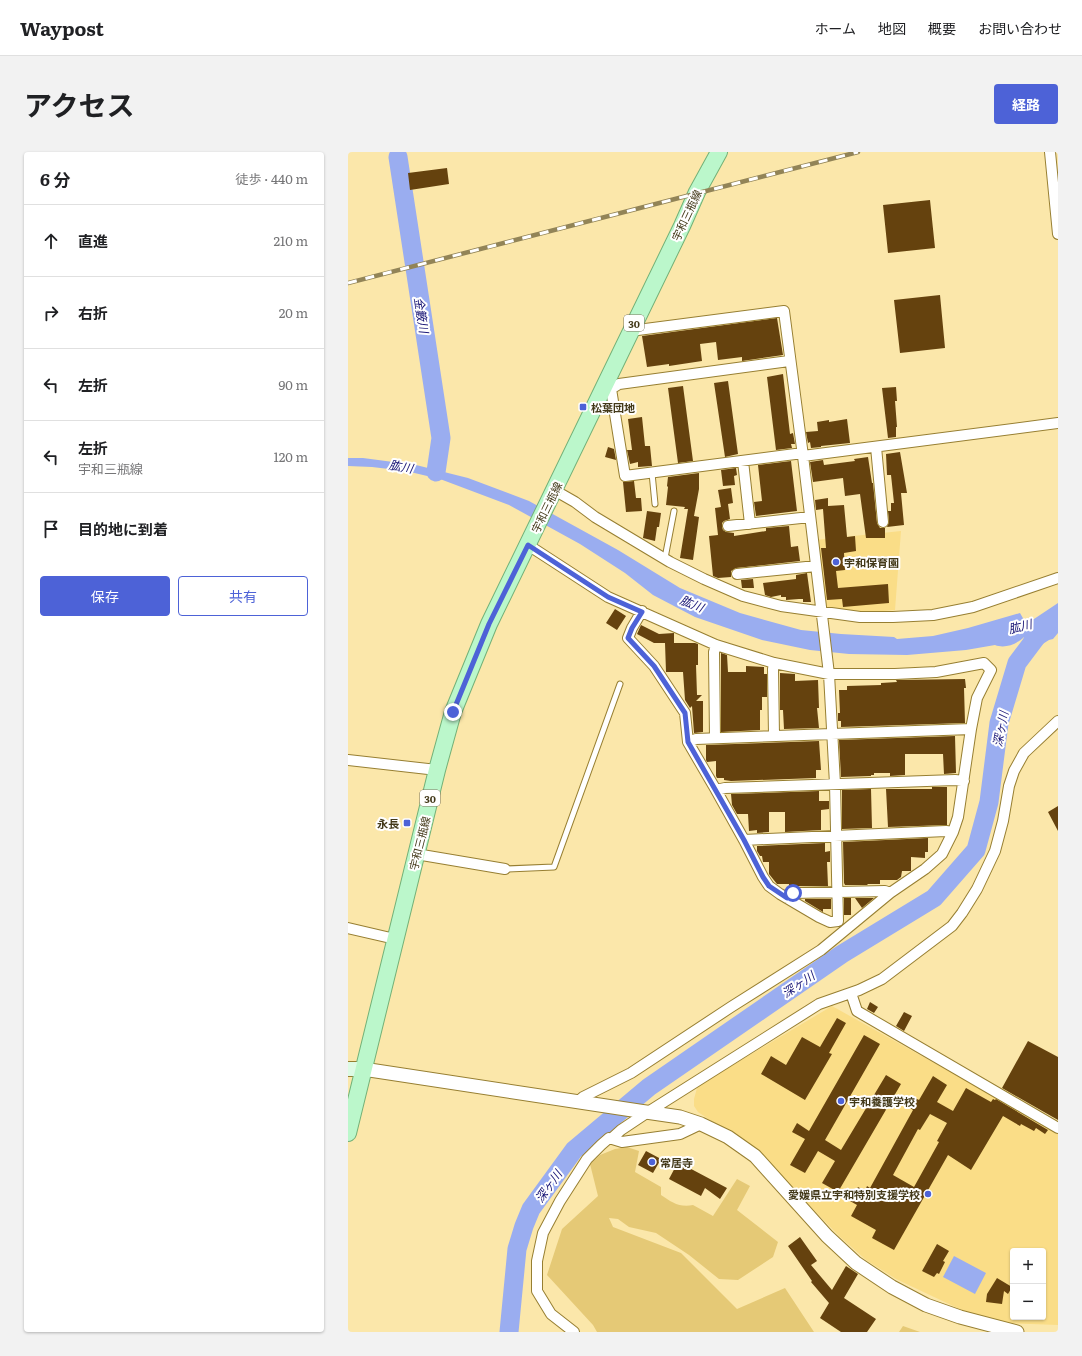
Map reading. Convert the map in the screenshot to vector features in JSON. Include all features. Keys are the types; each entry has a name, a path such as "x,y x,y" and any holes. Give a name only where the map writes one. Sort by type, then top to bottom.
{"main road":[{"name":"宇和三瓶線","path":"348,1133 356,1069 395,939 453,712 489,624 553,493 607,388 630,331 682,226 697,192 719,152"}],"street":[{"path":"1050,152 1058,234"},
{"path":"630,331 784,311 803,455 826,661 829,674 835,784 838,921"},
{"path":"790,361 619,384 607,388 625,476 743,461 876,447 1058,423"},
{"path":"876,447 884,522"},
{"path":"743,461 750,524"},
{"path":"553,493 575,502 595,517 704,579 742,596 821,614 860,617 933,615 973,607 1058,578"},
{"path":"728,526 810,517"},
{"path":"529,542 608,597 681,631 716,645 774,663 829,674 895,674 936,672 984,663 991,670 977,698 958,817 953,832 942,854 890,893 821,950 731,1007 650,1062 583,1097 582,1103"},
{"path":"737,574 816,566"},
{"path":"642,612 632,628 628,638 654,666 685,713 688,742 769,886 830,922 838,921 853,924"},
{"path":"715,738 714,652 716,645"},
{"path":"774,663 774,736"},
{"path":"574,1332 552,1314 536,1291 537,1261 543,1233 560,1201 587,1159 609,1138 611,1139 643,1112 819,1004 851,993 882,979 952,926 977,889 995,852 1004,821 1009,786 1014,771 1024,753 1058,722"},
{"path":"688,742 696,739 715,738 971,729"},
{"path":"348,760 437,770"},
{"path":"716,790 725,788 835,784 955,780 964,781"},
{"path":"744,840 946,831 953,832"},
{"path":"416,854 505,869"},
{"path":"787,898 793,893 885,891 890,893"},
{"path":"348,928 395,939"},
{"path":"851,993 857,1011 1058,1128"},
{"path":"356,1069 680,1117 701,1124 728,1137 755,1156 827,1236 856,1263 892,1287 926,1305 960,1317 1017,1332"},
{"path":"611,1139 622,1142 680,1134 701,1124"}],"lane":[{"path":"652,473 655,504"},
{"path":"665,558 674,511"},
{"path":"505,869 554,867 620,684"}],"shaded area":[{"path":"901,531 895,610 861,613 823,607 815,540"},
{"name":"愛媛県立宇和特別支援学校","path":"832,1006 1058,1132 1058,1325 1006,1323 968,1313 896,1279 866,1260 839,1236 758,1152 698,1112 694,1106 697,1088"},
{"path":"627,1147 639,1151 635,1172 661,1187 661,1195 680,1205 693,1205 713,1216 737,1179 750,1186 737,1210 778,1242 773,1257 738,1280 719,1279 689,1255 656,1233 629,1227 618,1219 609,1218 613,1227 681,1253 737,1309 785,1288 814,1332 597,1332 593,1325 547,1275 562,1229 598,1196 590,1164 600,1155 615,1149"},
{"path":"903,1326 920,1332 899,1332"}],"water":[{"name":"肱川","path":"348,458 363,458 416,465 468,478 529,501 618,550 680,588 740,613 801,630 894,637 897,639 933,636 968,628 1020,613 1024,620 1034,619 1058,603 1058,633 1053,639 1041,645 1023,642 1024,637 1018,642 1007,646 995,645 966,650 907,655 849,654 810,650 762,640 695,617 653,595 625,573 580,544 509,505 440,479 406,471 348,466"},
{"path":"954,1256 986,1273 975,1294 943,1277"}],"building":[{"path":"447,168 449,184 410,190 408,173"},
{"path":"930,200 935,248 888,253 883,205"},
{"path":"940,295 945,348 900,353 894,300"},
{"path":"777,318 783,355 742,361 742,357 718,360 716,342 700,344 702,361 669,366 669,364 647,367 642,336"},
{"path":"783,374 790,434 793,433 795,444 791,444 792,448 776,450 767,377"},
{"path":"728,381 738,454 725,457 714,383"},
{"path":"683,386 693,461 678,463 668,388"},
{"path":"896,387 896,437 888,438 882,388"},
{"path":"642,417 645,446 650,446 652,466 638,467 638,462 630,464 627,450 632,450 628,419"},
{"path":"847,419 850,443 811,448 810,442 808,443 806,432 818,431 817,422"},
{"path":"608,447 614,449 616,460 605,457"},
{"path":"900,452 907,493 901,493 904,525 887,527 889,522 888,511 891,511 891,503 894,503 891,475 887,475 886,454"},
{"path":"868,457 873,483 877,523 880,528 885,528 885,538 866,538 860,494 845,496 843,478 813,482 810,462 823,460 824,465 855,461 854,459"},
{"path":"791,461 797,511 756,516 754,502 762,501 758,465"},
{"path":"736,468 737,475 734,476 735,485 723,486 721,470"},
{"path":"699,473 699,489 694,516 699,517 693,560 680,558 688,509 684,509 685,507 666,505 667,486 668,477"},
{"path":"634,481 636,498 641,498 642,511 626,512 623,482"},
{"path":"731,488 733,503 728,504 730,519 722,523 723,530 734,533 734,536 766,531 766,528 789,526 791,547 798,546 800,561 736,568 731,571 731,577 718,578 713,576 709,536 718,535 715,508 721,507 718,490"},
{"path":"828,498 828,506 844,505 847,537 855,536 856,551 844,553 845,570 836,571 838,588 888,584 889,603 843,607 842,599 827,600 821,548 826,548 823,509 816,510 815,500"},
{"path":"647,511 661,513 655,541 643,538"},
{"path":"807,573 811,602 803,602 803,599 786,600 786,597 781,597 781,595 771,597 765,595 763,583 796,579 796,575"},
{"path":"753,579 754,588 742,588 741,580"},
{"path":"615,609 626,616 617,630 606,623"},
{"path":"641,625 659,634 674,633 674,643 698,644 698,665 696,665 697,695 702,695 696,701 703,701 703,732 694,733 692,706 690,708 685,700 683,672 666,672 665,643 654,643 637,634"},
{"path":"721,653 727,655 728,672 746,672 746,666 764,667 764,674 767,674 767,697 762,697 762,710 760,710 760,730 721,732"},
{"path":"780,673 795,674 795,681 818,680 819,708 817,708 819,728 784,729 783,710 780,710"},
{"path":"965,679 965,723 841,727 841,721 838,721 838,713 840,713 839,690 847,690 847,686 881,685 881,683 897,682 896,680"},
{"path":"955,736 956,773 944,774 943,754 905,754 905,775 890,776 890,773 874,773 874,775 871,776 841,777 839,740"},
{"path":"819,741 821,770 816,770 816,778 724,780 724,778 717,778 716,776 716,761 707,762 706,760 706,745"},
{"path":"932,787 947,787 947,825 888,827 886,789 932,789"},
{"path":"871,789 872,828 842,829 842,790"},
{"path":"819,791 819,801 829,801 829,809 821,810 821,830 785,832 785,812 769,812 769,832 757,833 757,830 749,831 748,814 737,814 732,805 731,794"},
{"path":"1058,806 1058,831 1048,812"},
{"path":"928,838 928,852 925,852 925,858 911,857 911,871 902,871 901,877 897,880 880,880 880,884 845,885 843,842"},
{"path":"825,843 825,852 830,851 830,862 827,862 828,886 793,886 789,888 789,884 777,884 769,874 769,862 763,862 762,856 760,856 757,851 757,846"},
{"path":"844,898 851,898 851,915 844,915"},
{"path":"855,898 874,898 862,908"},
{"path":"805,899 831,899 831,909 823,909 823,912 805,901"},
{"path":"870,1002 878,1007 874,1013 867,1009"},
{"path":"904,1012 912,1016 904,1031 896,1026"},
{"path":"837,1018 846,1023 829,1053 832,1054 805,1100 761,1074 771,1056 786,1065 802,1037 820,1047"},
{"path":"864,1035 880,1044 825,1140 841,1150 886,1075 901,1084 838,1192 822,1183 835,1161 818,1151 805,1173 790,1165 805,1139 792,1132 797,1123 809,1131"},
{"path":"1028,1041 1058,1057 1058,1120 1002,1088"},
{"path":"933,1076 947,1085 937,1102 953,1111 966,1088 991,1102 993,1099 996,1099 1048,1130 1045,1134 1036,1128 1034,1131 1021,1124 1020,1126 1003,1116 971,1170 948,1155 894,1250 872,1238 876,1230 851,1216 857,1205 850,1201 858,1187 865,1191 867,1186 870,1188 913,1110 909,1107 915,1098 919,1100","holes":["930,1114 947,1123 937,1141 939,1142 914,1187 893,1175 918,1129 920,1130"]},
{"path":"646,1151 661,1159 653,1173 638,1165"},
{"path":"678,1162 727,1188 720,1199 705,1188 701,1196 669,1179"},
{"path":"800,1237 817,1261 811,1265 832,1290 846,1266 858,1274 844,1298 876,1319 867,1332 841,1332 820,1318 829,1303 811,1282 812,1281 788,1246"},
{"path":"937,1244 949,1251 943,1261 945,1262 939,1274 937,1273 934,1277 922,1271"},
{"path":"997,1278 1010,1286 1008,1294 1004,1291 1002,1304 986,1302 987,1294"}],"waterway":[{"name":"金籔川","path":"398,157 441,438 436,472"},
{"name":"深ヶ川","path":"509,1332 517,1249 524,1226 531,1209 574,1150 649,1087 842,954 934,898 976,850 989,802 999,723 1017,663 1047,623"}],"railway":[{"path":"348,283 858,152"}],"place":[{"name":"松葉団地","path":"583,407"},
{"name":"宇和保育園","path":"836,562"},
{"name":"永長","path":"407,823"},
{"name":"宇和養護学校","path":"841,1101"},
{"name":"常居寺","path":"652,1162"},
{"name":"愛媛県立宇和特別支援学校","path":"928,1194"}],"route":[{"path":"453,712 489,624 528,545 608,597 642,612 632,628 628,638 654,666 685,713 688,742 744,840 763,877 769,886 787,898 793,893"}]}
